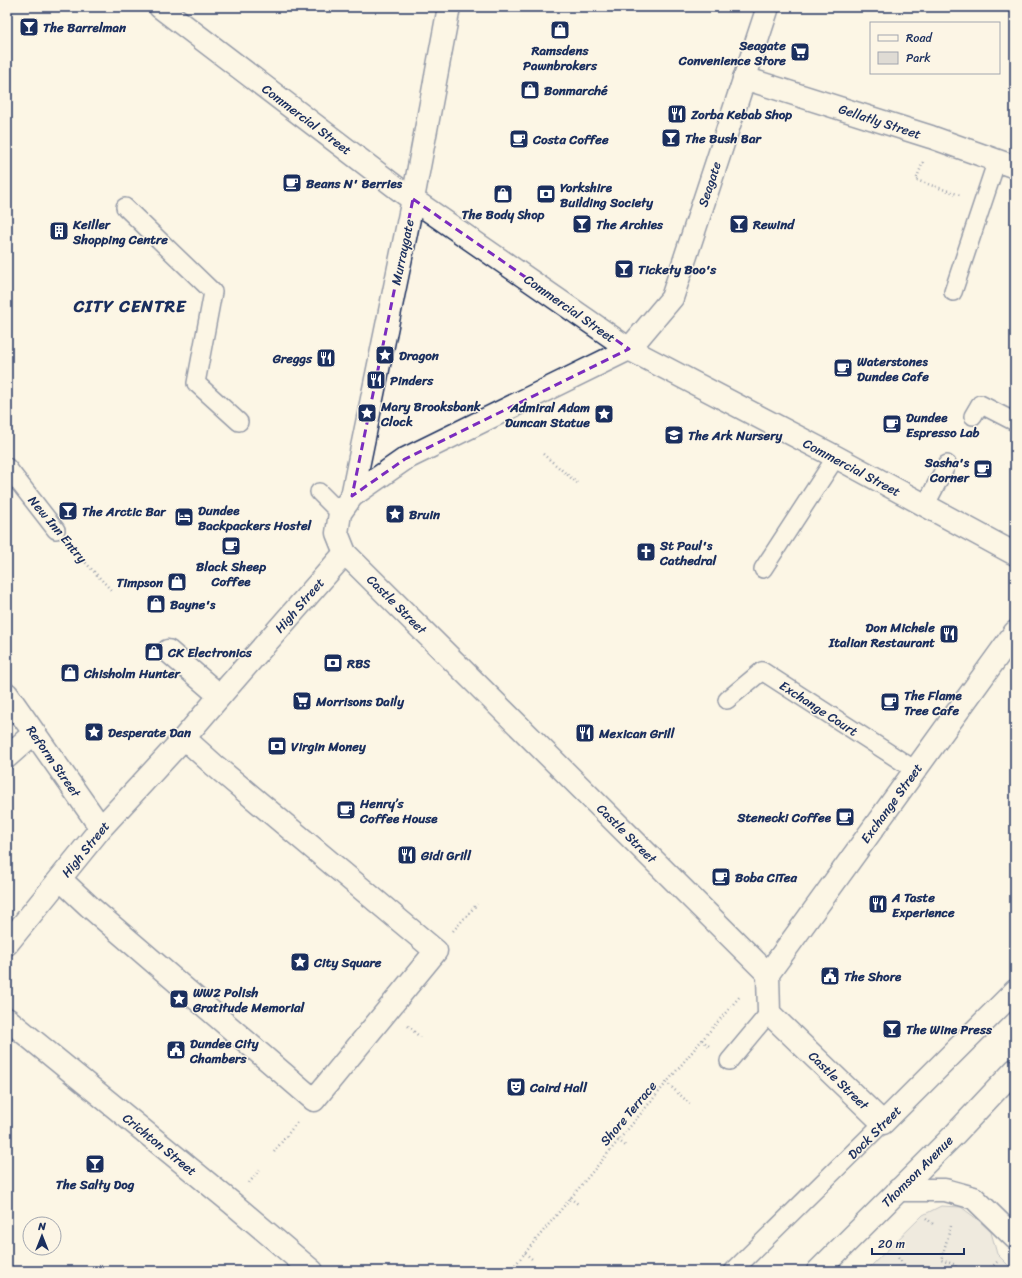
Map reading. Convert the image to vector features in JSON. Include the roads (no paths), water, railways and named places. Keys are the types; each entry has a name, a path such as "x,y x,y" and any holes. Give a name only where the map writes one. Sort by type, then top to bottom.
{"street":[{"name":"Commercial Street","path":"160,7 297,113 413,199 629,349 836,457 1015,554"},
{"name":"Murraygate","path":"346,504 413,199 449,7"},
{"name":"Seagate","path":"629,349 672,298 768,7"},
{"name":"Gellatly Street","path":"744,78 931,137 1006,164"},
{"path":"345,552 337,534 346,504 406,459 629,349"},
{"name":"High Street","path":"7,944 101,828 184,738 345,552"},
{"name":"Castle Street","path":"345,552 768,974"},
{"name":"Exchange Street","path":"768,974 1015,632"},
{"path":"168,651 220,696"},
{"name":"Reform Street","path":"7,694 101,828"},
{"path":"7,757 34,733"},
{"path":"60,879 314,1100 436,951 214,765 184,738"},
{"path":"768,974 769,1013"},
{"name":"Dock Street","path":"884,1123 1015,991"},
{"name":"Castle Street","path":"769,1013 884,1123"},
{"name":"Crichton Street","path":"7,1019 226,1198 312,1271"},
{"name":"Thomson Avenue","path":"818,1271 955,1134 1015,1070"},
{"path":"898,1190 945,1190 974,1198 1015,1238"}],"lane":[{"path":"953,292 1006,164"},
{"path":"126,207 213,292 196,383 239,422"},
{"path":"974,416 980,404 1015,422"},
{"path":"763,569 836,457"},
{"path":"925,506 947,464"},
{"name":"New Inn Entry","path":"7,467 56,530"},
{"path":"319,492 346,504"},
{"name":"Exchange Court","path":"727,700 762,671 915,770"},
{"path":"728,1061 769,1013"},
{"name":"Dock Street","path":"733,1271 884,1123"}],"place":[{"name":"The Barrelman","path":"29,27"},
{"name":"Ramsdens Pawnbrokers","path":"560,30"},
{"name":"Seagate Convenience Store","path":"800,52"},
{"name":"Bonmarché","path":"530,90"},
{"name":"Zorba Kebab Shop","path":"677,114"},
{"name":"The Bush Bar","path":"671,138"},
{"name":"Costa Coffee","path":"519,139"},
{"name":"Beans N' Berries","path":"292,183"},
{"name":"The Body Shop","path":"503,194"},
{"name":"Yorkshire Building Society","path":"546,194"},
{"name":"The Archies","path":"582,224"},
{"name":"Rewind","path":"739,224"},
{"name":"Keiller Shopping Centre","path":"59,231"},
{"name":"Tickety Boo's","path":"624,269"},
{"name":"Dragon","path":"385,355"},
{"name":"Greggs","path":"326,358"},
{"name":"Waterstones Dundee Cafe","path":"843,368"},
{"name":"Pinders","path":"376,380"},
{"name":"Mary Brooksbank Clock","path":"367,413"},
{"name":"Admiral Adam Duncan Statue","path":"604,414"},
{"name":"Dundee Espresso Lab","path":"892,424"},
{"name":"The Ark Nursery","path":"674,435"},
{"name":"Sasha's Corner","path":"983,469"},
{"name":"The Arctic Bar","path":"68,511"},
{"name":"Bruin","path":"395,514"},
{"name":"Dundee Backpackers Hostel","path":"184,517"},
{"name":"Black Sheep Coffee","path":"231,546"},
{"name":"St Paul's Cathedral","path":"646,552"},
{"name":"Timpson","path":"177,582"},
{"name":"Bayne's","path":"156,604"},
{"name":"Don Michele Italian Restaurant","path":"949,634"},
{"name":"CK Electronics","path":"154,652"},
{"name":"RBS","path":"333,663"},
{"name":"Chisholm Hunter","path":"70,673"},
{"name":"Morrisons Daily","path":"302,701"},
{"name":"The Flame Tree Cafe","path":"890,702"},
{"name":"Desperate Dan","path":"94,732"},
{"name":"Mexican Grill","path":"585,733"},
{"name":"Virgin Money","path":"277,746"},
{"name":"Henry’s Coffee House","path":"346,810"},
{"name":"Stenecki Coffee","path":"845,817"},
{"name":"Gidi Grill","path":"407,855"},
{"name":"Boba CiTea","path":"721,877"},
{"name":"A Taste Experience","path":"878,904"},
{"name":"City Square","path":"300,962"},
{"name":"The Shore","path":"830,976"},
{"name":"WW2 Polish Gratitude Memorial","path":"179,999"},
{"name":"The Wine Press","path":"892,1029"},
{"name":"Dundee City Chambers","path":"176,1050"},
{"name":"Caird Hall","path":"516,1087"},
{"name":"The Salty Dog","path":"95,1164"}],"district":[{"name":"CITY CENTRE","path":"130,306"}]}
